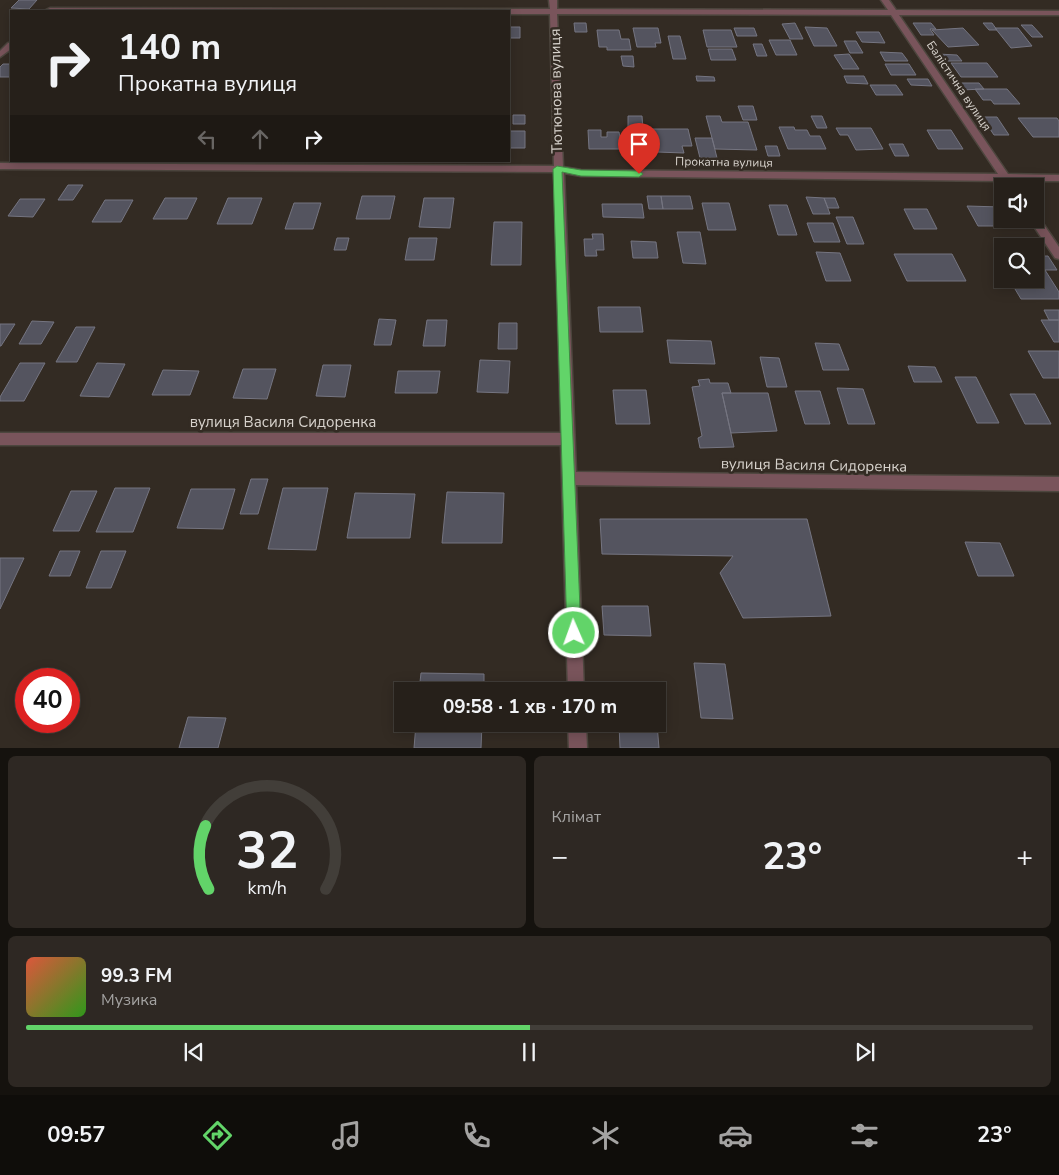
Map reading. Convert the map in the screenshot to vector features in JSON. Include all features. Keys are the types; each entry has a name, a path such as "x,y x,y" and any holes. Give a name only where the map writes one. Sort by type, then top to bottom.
{"street":[{"path":"51,10 59,0"},
{"name":"Балістична вулиця","path":"885,0 1005,178"},
{"path":"134,10 554,5 894,12 1059,13"},
{"name":"Тютюнова вулиця","path":"554,5 557,169 576,682"},
{"path":"0,54 10,46"},
{"name":"Прокатна вулиця","path":"0,166 557,169 581,173 994,182"},
{"name":"Прокатна вулиця","path":"1044,179 1059,178"},
{"path":"1040,228 1059,255"},
{"name":"вулиця Василя Сидоренка","path":"0,439 567,439"},
{"name":"вулиця Василя Сидоренка","path":"569,478 1059,484"},
{"path":"577,732 578,748"}],"building":[{"path":"19,0 37,0 29,9 11,8"},
{"path":"574,23 586,23 587,32 575,32"},
{"path":"795,23 803,39 790,39 782,24"},
{"path":"913,23 931,23 936,29 930,29 934,35 921,35"},
{"path":"983,23 992,23 997,30 989,30"},
{"path":"1021,25 1032,25 1043,37 1032,37"},
{"path":"510,27 520,27 520,38 510,38"},
{"path":"805,27 827,28 837,46 814,46"},
{"path":"633,28 658,28 661,43 655,43 656,47 637,47"},
{"path":"734,28 754,28 757,36 737,36"},
{"path":"963,28 979,45 948,47 932,30"},
{"path":"995,28 1018,28 1032,46 1011,48"},
{"path":"597,30 619,30 621,39 629,39 631,50 607,50 607,47 599,47"},
{"path":"703,30 731,30 737,47 707,47"},
{"path":"856,32 879,32 885,43 862,42"},
{"path":"668,36 680,36 686,59 673,59"},
{"path":"769,40 790,40 797,55 776,55"},
{"path":"844,41 856,41 863,53 850,53"},
{"path":"753,44 762,44 767,56 757,56"},
{"path":"708,49 732,49 736,60 711,60"},
{"path":"880,52 902,53 908,61 885,61"},
{"path":"849,54 859,69 843,69 834,55"},
{"path":"937,54 957,55 962,61 941,61"},
{"path":"621,56 633,56 634,67 623,66"},
{"path":"951,63 987,63 998,77 961,77"},
{"path":"3,64 10,64 10,77 0,77 0,67"},
{"path":"885,64 909,64 916,75 891,75"},
{"path":"696,76 714,77 715,81 697,81"},
{"path":"844,76 864,76 868,84 847,83"},
{"path":"907,79 928,79 932,86 911,85"},
{"path":"956,83 979,83 984,89 961,90"},
{"path":"870,85 896,85 903,95 876,95"},
{"path":"975,89 1007,89 1020,104 994,104 991,100 983,100"},
{"path":"738,106 753,106 757,120 743,120"},
{"path":"513,115 525,115 525,124 513,124"},
{"path":"628,116 642,116 643,129 628,128"},
{"path":"706,116 720,116 722,122 748,122 757,150 715,149"},
{"path":"811,116 822,116 827,128 817,128"},
{"path":"982,117 997,117 1009,135 994,135"},
{"path":"1018,118 1057,118 1059,121 1059,137 1033,137"},
{"path":"779,127 794,127 795,130 807,130 810,136 820,136 826,149 788,149"},
{"path":"836,128 871,128 883,149 856,150 848,135 840,135"},
{"path":"651,129 688,129 692,146 682,146 684,153 657,152 654,143 648,139"},
{"path":"588,130 601,130 601,137 607,137 607,132 619,132 622,149 589,149"},
{"path":"927,130 951,130 963,149 938,149"},
{"path":"510,131 525,131 525,148 510,148"},
{"path":"695,138 712,138 717,158 700,158"},
{"path":"633,143 645,144 647,157 635,157"},
{"path":"889,144 903,144 909,156 895,156"},
{"path":"765,146 777,146 780,156 768,156"},
{"path":"68,185 83,185 73,200 58,200"},
{"path":"362,196 395,196 390,219 356,219"},
{"path":"647,196 661,196 663,209 649,209"},
{"path":"661,196 690,196 693,209 663,209"},
{"path":"806,197 824,198 830,214 813,214"},
{"path":"165,198 197,198 187,219 153,219"},
{"path":"228,198 262,198 252,224 217,224"},
{"path":"424,198 454,198 450,228 419,227"},
{"path":"824,198 835,198 839,208 828,208"},
{"path":"20,199 45,199 33,217 8,216"},
{"path":"105,200 133,200 121,222 92,222"},
{"path":"294,203 321,203 313,229 285,229"},
{"path":"702,203 729,203 736,230 708,230"},
{"path":"602,204 642,204 644,218 603,217"},
{"path":"769,205 787,205 797,235 778,235"},
{"path":"967,206 994,207 994,226 978,226"},
{"path":"904,209 927,209 937,229 914,229"},
{"path":"836,217 853,217 864,244 847,244"},
{"path":"494,222 522,222 521,265 491,265"},
{"path":"807,223 833,223 840,242 814,242"},
{"path":"677,232 700,232 706,264 683,263"},
{"path":"592,234 603,234 604,250 596,250 597,256 585,256 584,239 593,239"},
{"path":"337,238 349,238 346,250 334,250"},
{"path":"409,238 437,238 434,260 405,260"},
{"path":"631,241 656,242 658,258 633,258"},
{"path":"816,252 840,253 851,281 826,281"},
{"path":"894,254 952,254 966,281 907,281"},
{"path":"1044,256 1048,256 1057,270 1045,270 1059,292 1059,299 1021,299 1014,288 1044,288"},
{"path":"598,307 640,307 643,332 600,332"},
{"path":"1044,310 1059,310 1059,320 1049,320"},
{"path":"379,319 396,320 391,345 374,345"},
{"path":"427,320 447,320 445,346 423,346"},
{"path":"1041,320 1059,320 1059,342 1054,342"},
{"path":"32,321 54,322 41,344 19,344"},
{"path":"499,323 517,323 517,349 498,349"},
{"path":"0,324 15,324 1,346 0,346"},
{"path":"76,327 95,327 77,362 56,362"},
{"path":"667,340 711,341 715,364 670,363"},
{"path":"815,343 839,344 849,370 823,370"},
{"path":"1028,351 1059,351 1059,378 1043,378"},
{"path":"760,357 779,358 787,387 767,387"},
{"path":"480,360 510,361 508,393 477,392"},
{"path":"20,363 45,363 24,401 0,401 0,397"},
{"path":"97,363 125,364 109,397 80,396"},
{"path":"323,365 351,365 345,397 316,396"},
{"path":"908,366 935,367 942,382 914,382"},
{"path":"243,369 276,369 267,399 233,398"},
{"path":"163,370 199,371 190,395 152,395"},
{"path":"398,371 440,371 437,393 395,393"},
{"path":"955,377 976,377 999,423 977,423"},
{"path":"709,379 710,383 728,383 731,393 722,393 734,447 700,448 698,438 702,436 692,387 700,386 698,380"},
{"path":"837,388 863,389 875,424 848,424"},
{"path":"613,390 646,390 650,424 616,424"},
{"path":"795,391 820,391 830,424 805,424"},
{"path":"722,393 768,393 777,431 731,433"},
{"path":"1010,394 1035,394 1051,424 1025,424"},
{"path":"251,479 268,479 258,514 240,514"},
{"path":"115,488 150,488 133,532 96,532"},
{"path":"283,488 328,488 316,550 268,549"},
{"path":"191,489 235,489 223,529 177,528"},
{"path":"71,491 97,491 79,531 53,531"},
{"path":"447,492 504,493 502,543 442,543"},
{"path":"355,493 415,494 410,538 347,538"},
{"path":"600,519 807,519 831,616 743,618 720,573 733,556 602,554"},
{"path":"965,542 1000,543 1014,576 978,576"},
{"path":"60,551 80,551 70,576 49,576"},
{"path":"101,551 126,551 111,588 86,588"},
{"path":"0,558 24,558 0,609"},
{"path":"602,606 648,606 651,636 604,635"},
{"path":"694,663 725,664 733,719 701,718"},
{"path":"421,673 484,674 484,682 420,682"},
{"path":"188,717 226,718 218,748 179,748"},
{"path":"415,732 482,732 481,748 414,748"},
{"path":"619,732 658,732 659,748 620,748"}],"route":[{"path":"574,633 557,169 581,173 639,174"}]}
